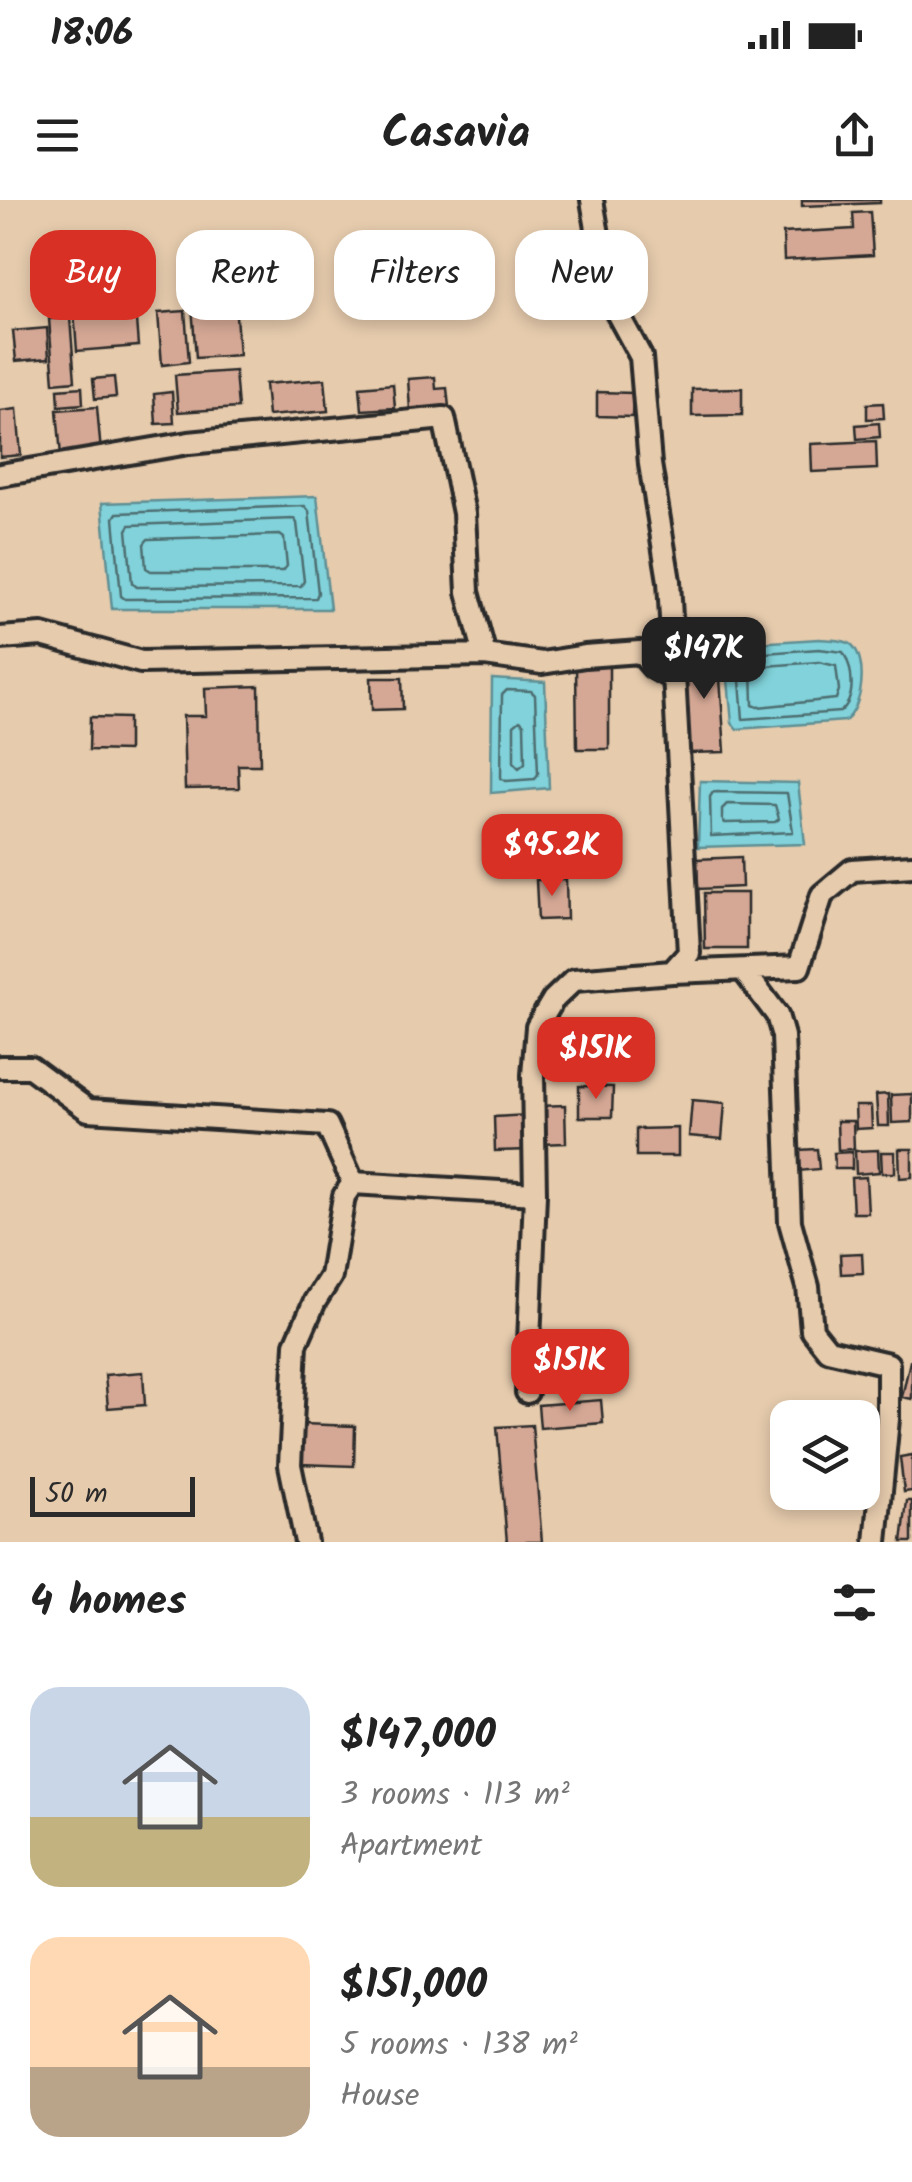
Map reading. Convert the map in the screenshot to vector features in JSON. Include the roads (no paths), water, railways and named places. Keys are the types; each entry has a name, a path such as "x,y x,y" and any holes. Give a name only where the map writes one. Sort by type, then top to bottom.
{"street":[{"path":"592,200 609,298 641,357 650,464 669,580 688,953 672,972"},
{"path":"0,475 202,441 444,418 464,513 468,592 484,656"},
{"path":"0,638 42,634 141,662 484,656 542,664 640,652 653,668 672,678"},
{"path":"527,1392 535,1194 533,1075 537,1027 552,1000 574,980 720,968 800,967 822,895 852,870 912,866"},
{"path":"744,970 777,1015 783,1036 790,1222 808,1287 812,1330 828,1350 888,1364 888,1419 876,1542"},
{"path":"0,1067 30,1067 88,1110 328,1124 352,1183"},
{"path":"352,1183 535,1194"},
{"path":"306,1542 290,1465 296,1344 330,1276 344,1196 352,1183"}],"water":[{"path":"317,496 330,609 112,609 102,503"},
{"path":"819,639 845,642 857,652 861,684 851,715 845,721 737,729 732,723 726,658 730,648 739,644"},
{"path":"492,679 545,682 549,788 491,793"},
{"path":"700,781 798,783 805,844 698,847"}]}
